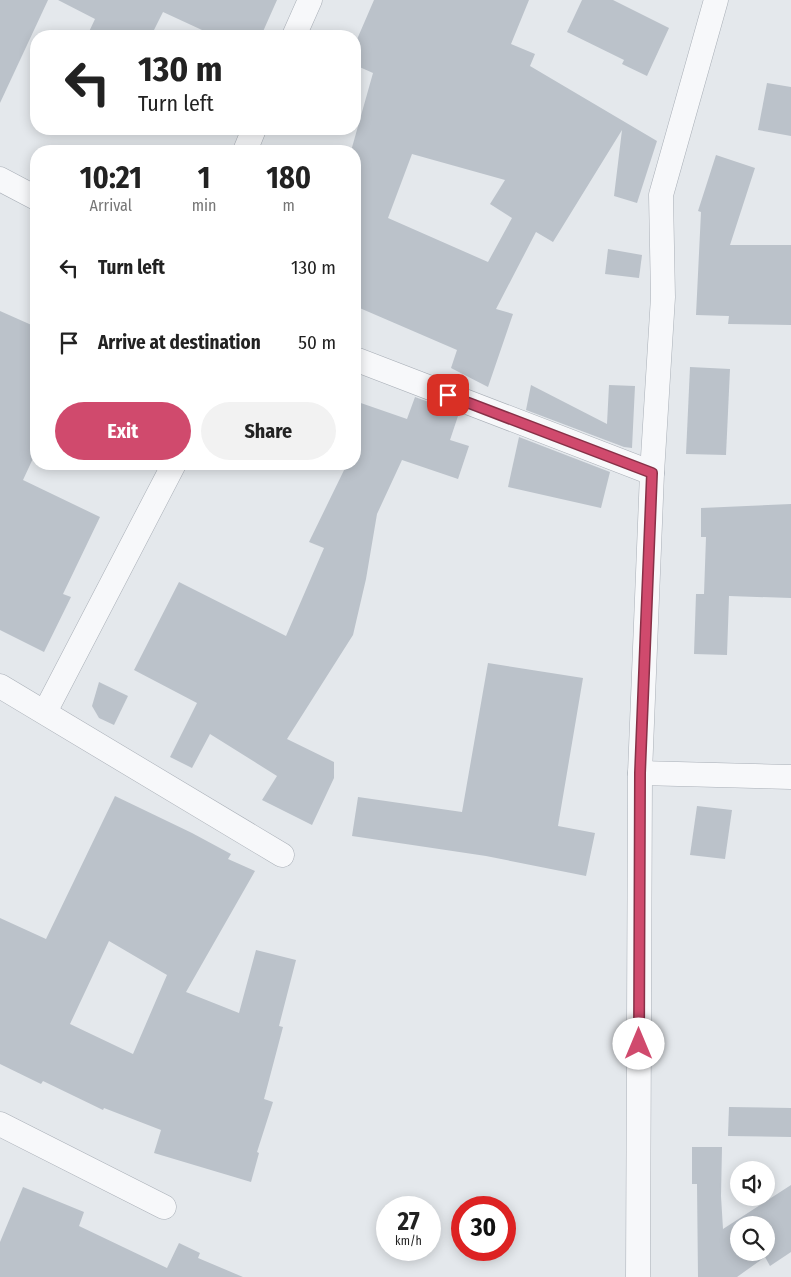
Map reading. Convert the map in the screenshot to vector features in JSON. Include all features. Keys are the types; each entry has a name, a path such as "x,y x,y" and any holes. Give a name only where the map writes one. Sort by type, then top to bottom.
{"street":[{"path":"297,30 310,0"},
{"path":"638,1277 640,773 652,473 663,297 661,195 716,0"},
{"path":"0,179 30,195"},
{"path":"361,361 652,473"},
{"path":"45,712 171,470"},
{"path":"0,686 282,855"},
{"path":"640,773 791,777"},
{"path":"0,1124 164,1207"}],"building":[{"path":"0,0 48,0 34,30 30,30 30,39 0,103"},
{"path":"58,0 277,0 264,30 202,30 163,12 154,30 90,30 95,19"},
{"path":"374,0 529,0 511,44 535,54 530,66 657,141 637,203 614,196 622,130 553,242 536,232 496,309 513,314 488,387 451,368 457,350 361,309 361,145 353,145 356,135 361,135 361,116 373,73 361,68 361,30","holes":["412,154 505,180 490,204 512,218 488,262 388,218"]},
{"path":"582,0 613,0 669,28 647,76 622,64 624,60 567,32"},
{"path":"767,83 791,87 791,136 758,130"},
{"path":"716,155 755,168 730,245 791,245 791,325 728,324 729,316 696,315 701,212 698,211"},
{"path":"608,249 642,255 639,278 605,274"},
{"path":"0,311 30,324 30,465 23,480 100,517 63,594 71,597 44,652 0,630"},
{"path":"690,367 730,369 726,455 686,454"},
{"path":"531,385 607,424 609,385 635,386 632,448 624,447 526,410"},
{"path":"415,397 459,413 450,440 469,446 458,479 402,460 377,514 366,579 353,635 287,739 334,762 334,778 312,825 262,800 277,776 210,734 192,768 170,757 197,703 134,670 179,582 286,636 324,548 309,542 344,470 361,470 361,403 407,419"},
{"path":"519,437 610,472 601,508 508,487"},
{"path":"791,504 791,598 729,596 727,655 694,654 696,594 704,594 706,537 701,537 701,508"},
{"path":"488,663 583,678 558,826 595,833 586,876 486,856 352,836 358,797 462,812"},
{"path":"99,682 128,696 114,725 99,718 92,706"},
{"path":"115,796 192,833 231,854 228,859 255,871 186,992 239,1013 256,950 296,960 279,1026 283,1027 264,1099 273,1102 257,1152 259,1153 251,1182 154,1153 161,1130 104,1108 103,1110 43,1081 41,1084 0,1064 0,918 46,939","holes":["109,941 167,975 133,1054 70,1024"]},
{"path":"697,806 732,810 725,859 690,855"},
{"path":"729,1107 791,1108 791,1137 728,1136"},
{"path":"692,1147 722,1147 721,1196 723,1229 730,1224 730,1261 759,1261 737,1277 698,1277 697,1184 692,1184"},
{"path":"791,1185 791,1252 770,1266 767,1261 775,1261 775,1216 743,1216 759,1206 775,1206 775,1195"},
{"path":"23,1187 84,1212 79,1226 167,1268 179,1243 200,1253 198,1258 243,1277 0,1277 0,1242"}],"route":[{"path":"448,395 652,473 640,773 639,1044"}]}
